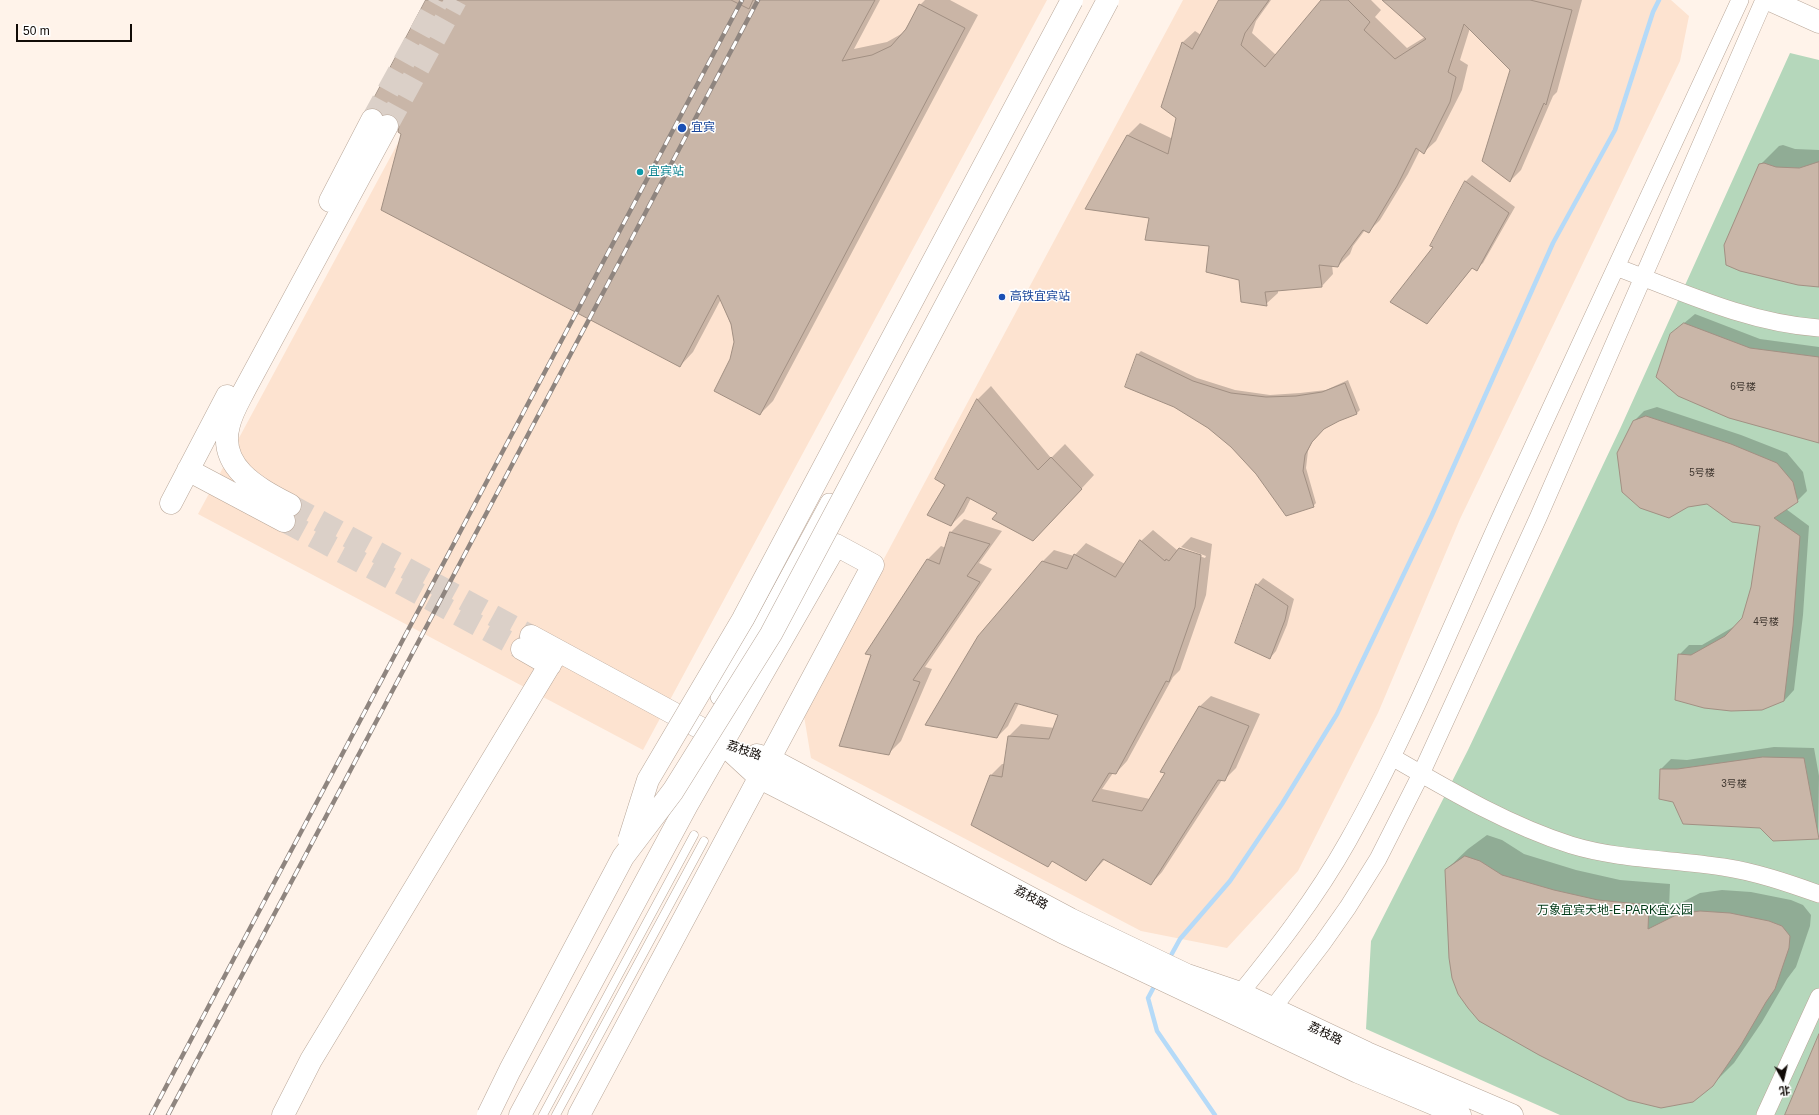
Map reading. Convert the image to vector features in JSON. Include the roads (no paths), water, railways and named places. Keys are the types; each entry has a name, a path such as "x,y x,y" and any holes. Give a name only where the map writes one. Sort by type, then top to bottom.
{"street":[{"path":"623,857 648,780 743,619 1072,0"},
{"path":"700,728 760,629 1099,0"},
{"path":"488,1115 510,1070 623,857 673,791 771,634 1108,0"},
{"path":"1234,1001 1294,924 1319,888 1348,842 1392,757 1740,0"},
{"path":"1257,1024 1273,1008 1322,944 1352,901 1378,859 1421,774 1538,518 1764,0"},
{"path":"1770,0 1819,22"},
{"path":"171,503 188,470 380,123 232,414 228,427 227,440 229,451 239,471 287,513 188,470"},
{"path":"1616,267 1726,308 1763,320 1819,328"},
{"path":"520,1115 722,743 836,545 873,565 579,1115"},
{"name":"荔枝路","path":"526,643 700,728 765,769 1066,925 1183,981 1234,1001 1273,1008 1367,1053 1512,1115"},
{"path":"283,1115 311,1060 337,1016 554,658"},
{"path":"1392,757 1485,808 1530,830 1571,845 1607,854 1724,867 1776,879 1819,894"},
{"path":"1765,1115 1819,997"},
{"name":"荔枝路","path":"1234,1001 1257,1024 1358,1072 1460,1115"},
{"path":"478,1115 510,1070"}],"lane":[{"path":"543,1115 694,835"},
{"path":"556,1115 704,841"}],"waterway":[{"path":"1169,959 1180,939 1230,881 1282,804 1337,714 1432,515 1553,243 1615,130 1653,12 1659,0"},
{"path":"1156,983 1148,998 1157,1031 1215,1115"}],"tunnel":[{"path":"372,120 438,0"},
{"path":"387,126 456,0"},
{"path":"290,505 531,636"},
{"path":"284,521 522,649"}],"railway":[{"path":"151,1115 742,0"},
{"path":"168,1115 758,0"}],"place":[{"name":"宜宾","path":"682,128"},
{"name":"宜宾站","path":"640,172"},
{"name":"高铁宜宾站","path":"1002,297"}],"park label":[{"name":"万象宜宾天地-E·PARK宜公园","path":"1615,911"}]}
